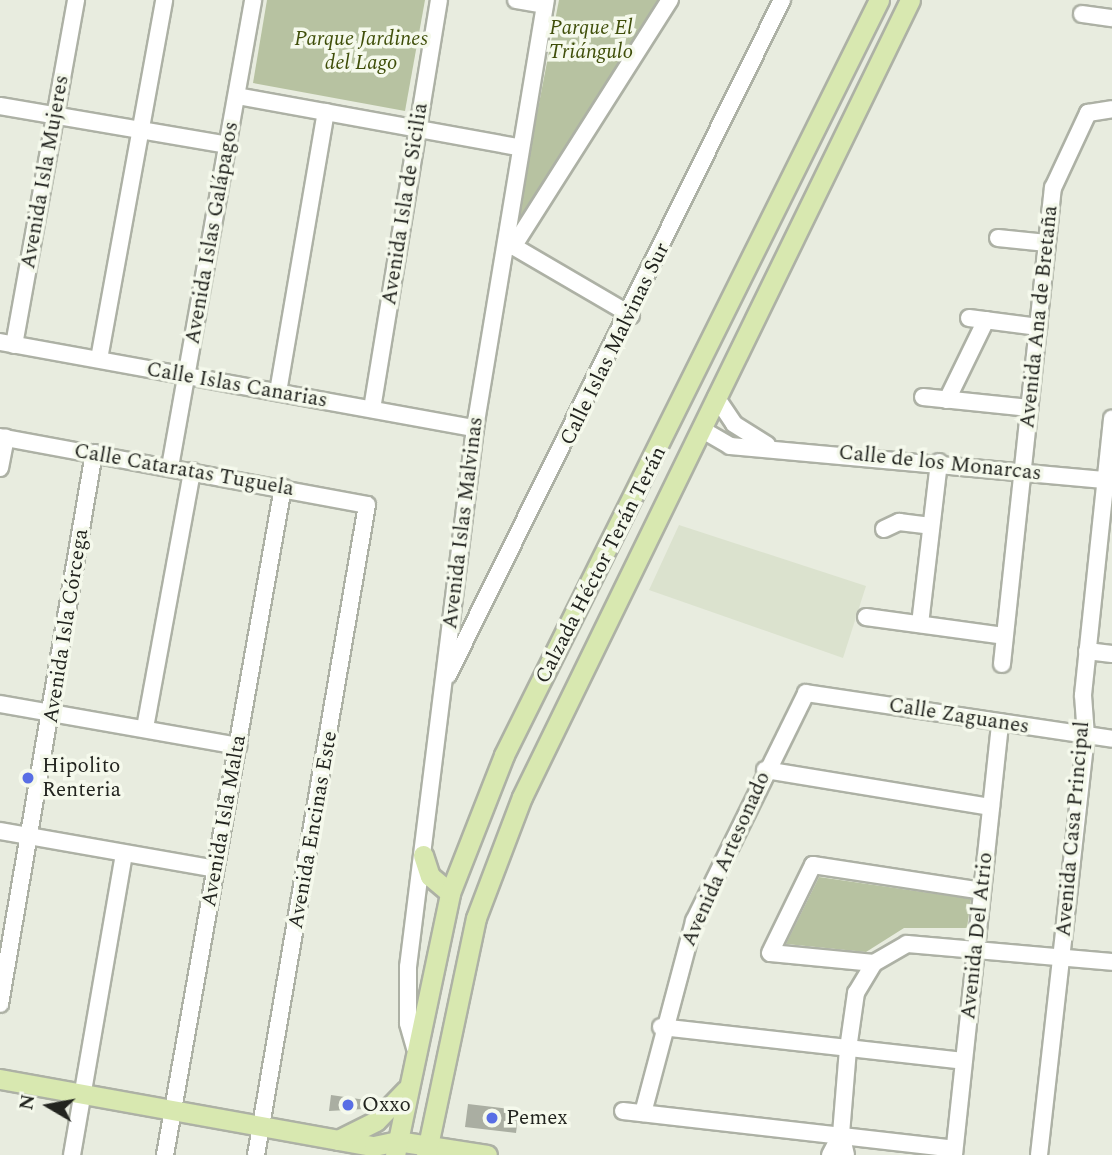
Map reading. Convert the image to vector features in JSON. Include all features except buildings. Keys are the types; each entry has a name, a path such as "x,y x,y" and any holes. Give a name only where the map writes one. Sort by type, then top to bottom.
{"main road":[{"name":"Calzada Héctor Terán Terán","path":"383,1150 407,1090 450,893 504,755 642,484 879,0"},
{"name":"Calzada Héctor Terán Terán","path":"427,1150 476,918 522,797 910,0"},
{"path":"701,429 696,404 719,328"},
{"path":"625,586 647,507 642,484"},
{"path":"423,855 430,876 450,893"},
{"path":"0,1079 383,1150 427,1150 487,1155"},
{"path":"338,1140 376,1121 407,1090"}],"street":[{"name":"Avenida Isla Mujeres","path":"7,343 55,117 76,0"},
{"path":"99,359 164,0"},
{"name":"Avenida Islas Galápagos","path":"170,467 253,0"},
{"name":"Avenida Isla de Sicilia","path":"372,409 439,0"},
{"path":"516,0 545,3"},
{"path":"631,315 508,244 670,0"},
{"name":"Calle Islas Malvinas Sur","path":"443,685 631,315 782,0"},
{"path":"1082,14 1108,18 1106,0"},
{"name":"Avenida Islas Malvinas","path":"415,1048 408,1023 408,967 443,685 475,428 508,244 519,147 545,3"},
{"path":"237,96 519,147"},
{"path":"0,106 227,145"},
{"name":"Avenida Ana de Bretaña","path":"1002,664 1053,188 1079,126 1094,109 1112,109"},
{"path":"278,392 326,112"},
{"path":"998,238 1047,243"},
{"path":"969,318 1038,327"},
{"path":"947,400 986,320"},
{"name":"Calle Islas Canarias","path":"7,343 475,428"},
{"name":"Calle de los Monarcas","path":"716,397 734,424 768,445"},
{"path":"923,397 1029,408"},
{"name":"Avenida Casa Principal","path":"1039,1155 1086,736 1087,651 1109,481 1112,419"},
{"name":"Calle de los Monarcas","path":"701,429 730,446 768,445 1109,481"},
{"path":"0,468 3,438"},
{"name":"Calle Cataratas Tuguela","path":"3,438 283,487 367,505"},
{"name":"Avenida Isla Córcega","path":"0,1004 52,713 94,453"},
{"path":"920,624 939,462"},
{"path":"145,728 192,471"},
{"name":"Avenida Isla Malta","path":"165,1155 283,487"},
{"name":"Avenida Encinas Este","path":"256,1155 367,505"},
{"path":"884,529 899,522 931,526"},
{"path":"866,617 1004,636"},
{"path":"1087,651 1112,654"},
{"name":"Calle Zaguanes","path":"806,693 1112,739"},
{"name":"Avenida Artesonado","path":"643,1113 661,1027 694,921 765,770 806,693"},
{"path":"0,704 238,746"},
{"name":"Avenida Del Atrio","path":"954,1152 1000,722"},
{"path":"765,770 991,807"},
{"path":"0,831 215,869"},
{"path":"72,1155 124,853"},
{"path":"874,963 771,953 813,865 982,891"},
{"path":"846,1155 841,1134 856,993 874,963 907,944 976,947 1112,962"},
{"path":"661,1027 962,1061"},
{"path":"623,1111 841,1134 954,1152"},
{"path":"830,1155 841,1134"}],"shaded area":[{"path":"679,525 866,586 843,658 649,590"}],"green space":[{"name":"Parque Jardines del Lago","path":"267,0 425,0 405,111 253,83"},
{"name":"Parque El Triángulo","path":"559,0 667,0 515,228"},
{"path":"819,877 971,899 967,928 904,928 866,952 786,944"}],"place":[{"name":"Hipolito Renteria","path":"28,778"},
{"name":"Oxxo","path":"348,1105"},
{"name":"Pemex","path":"492,1118"}]}
